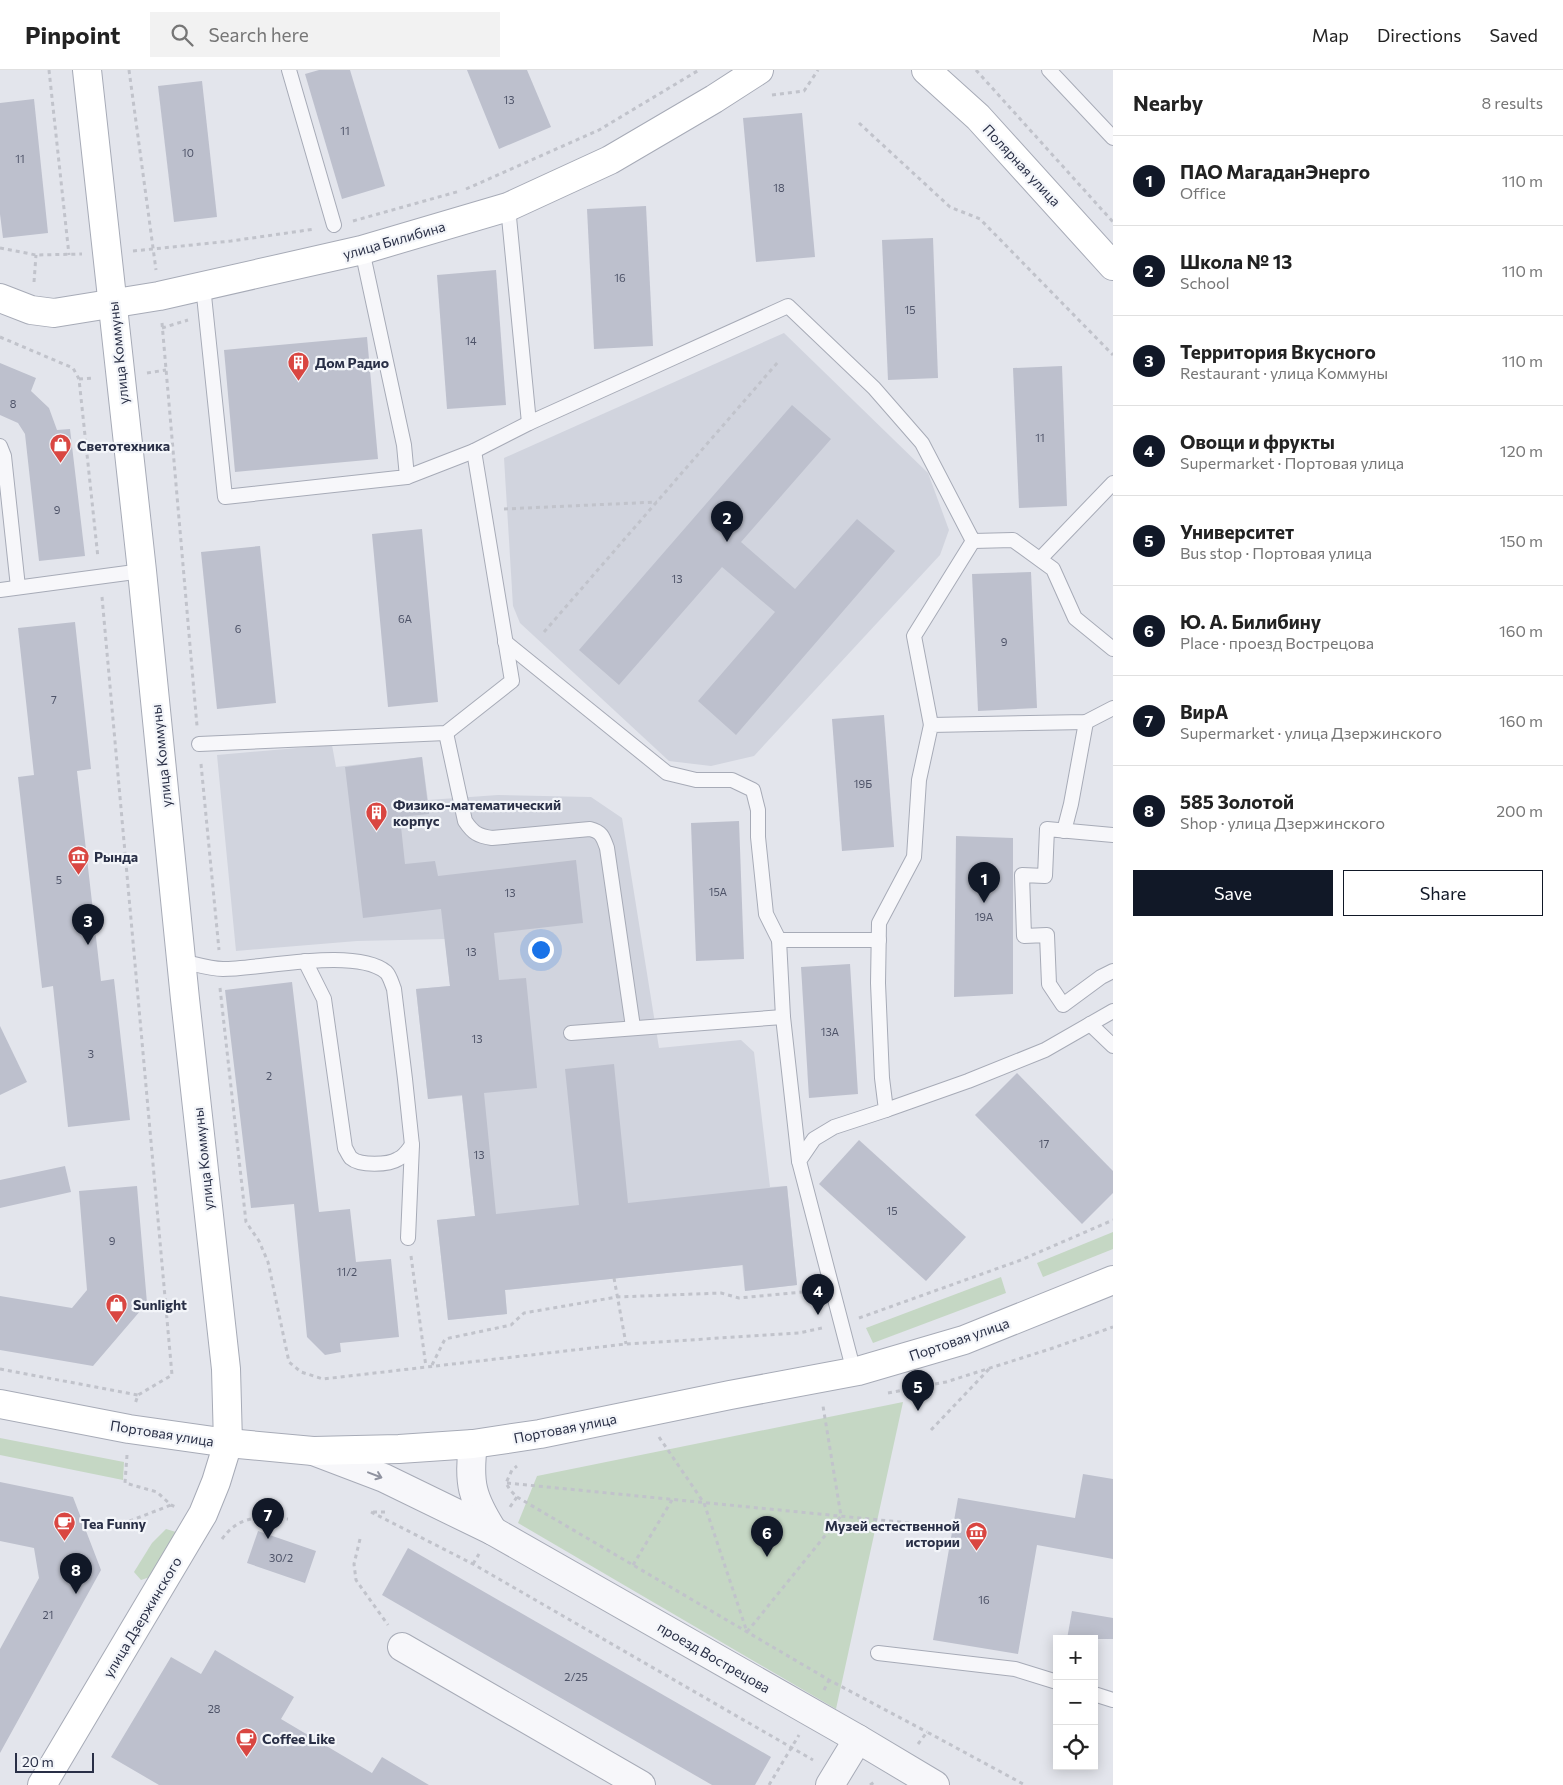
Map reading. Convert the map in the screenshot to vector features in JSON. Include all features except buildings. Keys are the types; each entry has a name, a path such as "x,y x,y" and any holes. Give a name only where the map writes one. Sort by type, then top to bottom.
{"street":[{"name":"улица Коммуны","path":"87,70 226,1369 228,1443"},
{"name":"улица Билибина","path":"0,298 31,310 48,313 159,296 362,250 508,207 610,160 714,100 759,70"},
{"name":"Полярная улица","path":"926,70 978,117 1113,266"},
{"name":"Портовая улица","path":"0,1404 129,1429 228,1443 313,1451 399,1449 473,1444 540,1434 854,1372 964,1340 1113,1280"},
{"name":"улица Дзержинского","path":"42,1785 203,1514 216,1482 228,1443"},
{"name":"проезд Вострецова","path":"473,1444 470,1468 474,1494 481,1513 493,1531"},
{"name":"проезд Вострецова","path":"313,1451 384,1478 493,1531 858,1739 935,1785"},
{"path":"402,1647 641,1785"},
{"path":"834,1780 858,1739"}],"lane":[{"path":"289,70 334,225"},
{"path":"1049,70 1113,138"},
{"path":"508,207 528,423"},
{"path":"362,250 404,445 407,477"},
{"path":"202,286 225,497 407,477 474,451 528,423 788,306 874,388 922,443 974,541"},
{"path":"0,446 4,456 18,587"},
{"path":"199,744 446,733 512,681 474,451"},
{"path":"1040,559 1113,483"},
{"path":"974,541 1013,540 1053,569 1075,618 1113,649"},
{"path":"886,1110 882,1078 878,984 879,923 914,857 919,780 931,725 914,636 974,541"},
{"path":"0,590 142,571"},
{"path":"505,642 667,773 696,780 732,780 753,790 758,810 758,837 766,914 778,940 783,1016 799,1161 854,1372"},
{"path":"931,725 1086,722 1113,708"},
{"path":"1064,831 1071,804 1086,722"},
{"path":"446,733 465,821 471,831 480,836 492,838 590,829 598,831 603,836 607,848 633,1027"},
{"path":"1113,835 1047,829 1045,876 1022,875 1024,936 1048,935 1049,984 1063,1005 1113,971"},
{"path":"778,940 879,940"},
{"path":"182,961 221,969 306,961 345,960 374,965 388,973 394,990 412,1144 408,1238"},
{"path":"306,961 324,999 345,1148 352,1159 363,1164 380,1164 397,1160 406,1154 412,1144"},
{"path":"799,1161 814,1139 834,1127 968,1081 1044,1050 1113,1011"},
{"path":"572,1033 783,1016"},
{"path":"1090,1024 1113,1046"},
{"path":"878,1653 1016,1669 1053,1681"},
{"path":"1098,1695 1113,1700"}],"path":[{"path":"49,70 70,254"},
{"path":"129,70 159,296 221,969 220,984 246,1222 259,1241 268,1262 289,1362 301,1372 323,1379 626,1344 799,1333 842,1324 1022,1260 1113,1220"},
{"path":"0,248 36,255 107,254 231,241 334,225 468,188 600,130 698,70"},
{"path":"804,90 818,70"},
{"path":"976,70 1113,222"},
{"path":"859,122 950,207 980,219 1113,356"},
{"path":"0,337 73,368 79,379 100,577 172,1375 138,1395 0,1370"},
{"path":"544,632 778,362"},
{"path":"484,510 657,502"},
{"path":"408,1238 417,1291 426,1367"},
{"path":"614,1278 626,1344"},
{"path":"432,1366 445,1339 511,1325 524,1313 617,1297 722,1293 739,1298 831,1289"},
{"path":"932,1430 991,1368"},
{"path":"138,1395 129,1429 125,1483 157,1492"},
{"path":"747,1632 841,1516 823,1405"},
{"path":"659,1436 704,1503 747,1632"},
{"path":"506,1483 910,1523"},
{"path":"517,1496 830,1680 927,1732"},
{"path":"633,1565 672,1500"},
{"path":"122,1524 171,1505"},
{"path":"371,1512 473,1564 790,1746 834,1780"},
{"path":"219,1543 230,1527 256,1517 288,1519"},
{"path":"360,1539 354,1564 356,1580 402,1647"}],"shaded area":[{"path":"784,333 928,473 949,530 940,555 754,756 711,766 669,761 520,623 513,606 504,458"},
{"path":"332,745 336,767 422,757 428,800 498,795 591,797 622,818 659,1048 741,1040 754,1052 770,1187 787,1186 797,1285 745,1291 742,1265 505,1290 507,1314 448,1320 437,1220 475,1216 462,1096 428,1099 416,989 450,986 445,939 357,941 236,951 217,755"}],"green space":[{"path":"1113,1232 1113,1249 1043,1277 1037,1263"},
{"path":"1001,1277 1006,1293 873,1343 866,1328"},
{"path":"903,1402 836,1709 518,1523 537,1476"},
{"path":"0,1438 124,1462 123,1480 0,1455"},
{"path":"166,1529 176,1532 153,1576 141,1580 134,1572 152,1543"}],"place":[{"name":"Дом Радио","path":"299,381"},
{"name":"Светотехника","path":"61,464"},
{"name":"Школа № 13","path":"727,542"},
{"name":"Физико-математический корпус","path":"377,831"},
{"name":"Рында","path":"78,875"},
{"name":"ПАО МагаданЭнерго","path":"984,903"},
{"name":"Территория Вкусного","path":"88,945"},
{"name":"Овощи и фрукты","path":"818,1315"},
{"name":"Sunlight","path":"117,1323"},
{"name":"Университет","path":"918,1411"},
{"name":"ВирА","path":"268,1539"},
{"name":"Tea Funny","path":"65,1542"},
{"name":"Музей естественной истории","path":"976,1552"},
{"name":"Ю. А. Билибину","path":"767,1557"},
{"name":"585 Золотой","path":"76,1594"},
{"name":"Coffee Like","path":"246,1757"}]}
